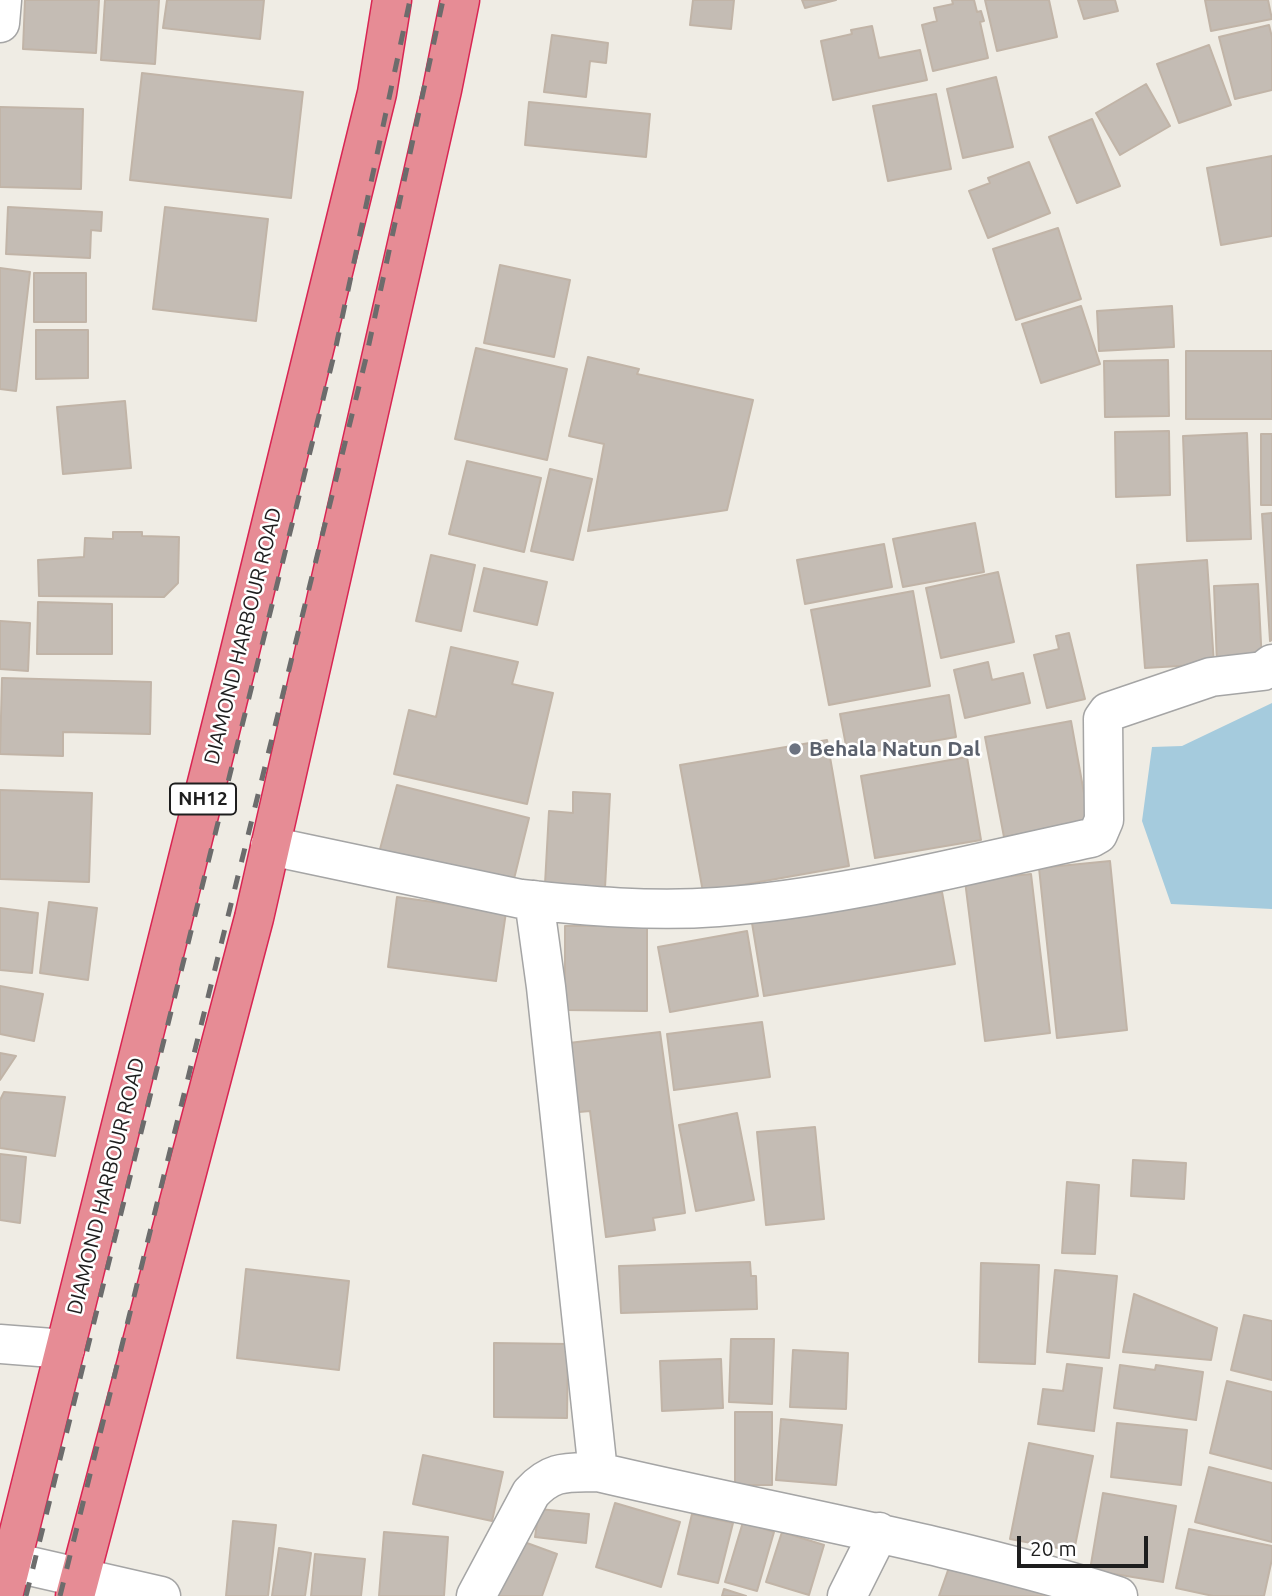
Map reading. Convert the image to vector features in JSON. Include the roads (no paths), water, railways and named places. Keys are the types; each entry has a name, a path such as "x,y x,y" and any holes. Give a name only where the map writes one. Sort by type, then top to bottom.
{"highway":[{"name":"DIAMOND HARBOUR ROAD","path":"7,1579 377,93 392,0"},
{"path":"77,1587 254,918 442,90 460,0"}],"street":[{"path":"0,23 2,0"},
{"path":"270,846 561,905 716,908 801,899 1091,838 1098,834 1104,820 1103,719 1108,712 1211,677 1263,671 1272,664"},
{"path":"534,900 546,987 598,1472"},
{"path":"0,1344 65,1349"},
{"path":"476,1596 531,1493 544,1479 564,1473 598,1472 879,1532 1096,1593"},
{"path":"846,1596 879,1532"},
{"path":"7,1579 161,1596"}],"water":[{"path":"1272,703 1272,909 1171,904 1142,821 1152,747 1182,746"}],"railway":[{"path":"26,1596 335,351 410,0"},
{"path":"60,1596 366,358 443,0"}],"place":[{"name":"Behala Natun Dal","path":"795,749"}]}
